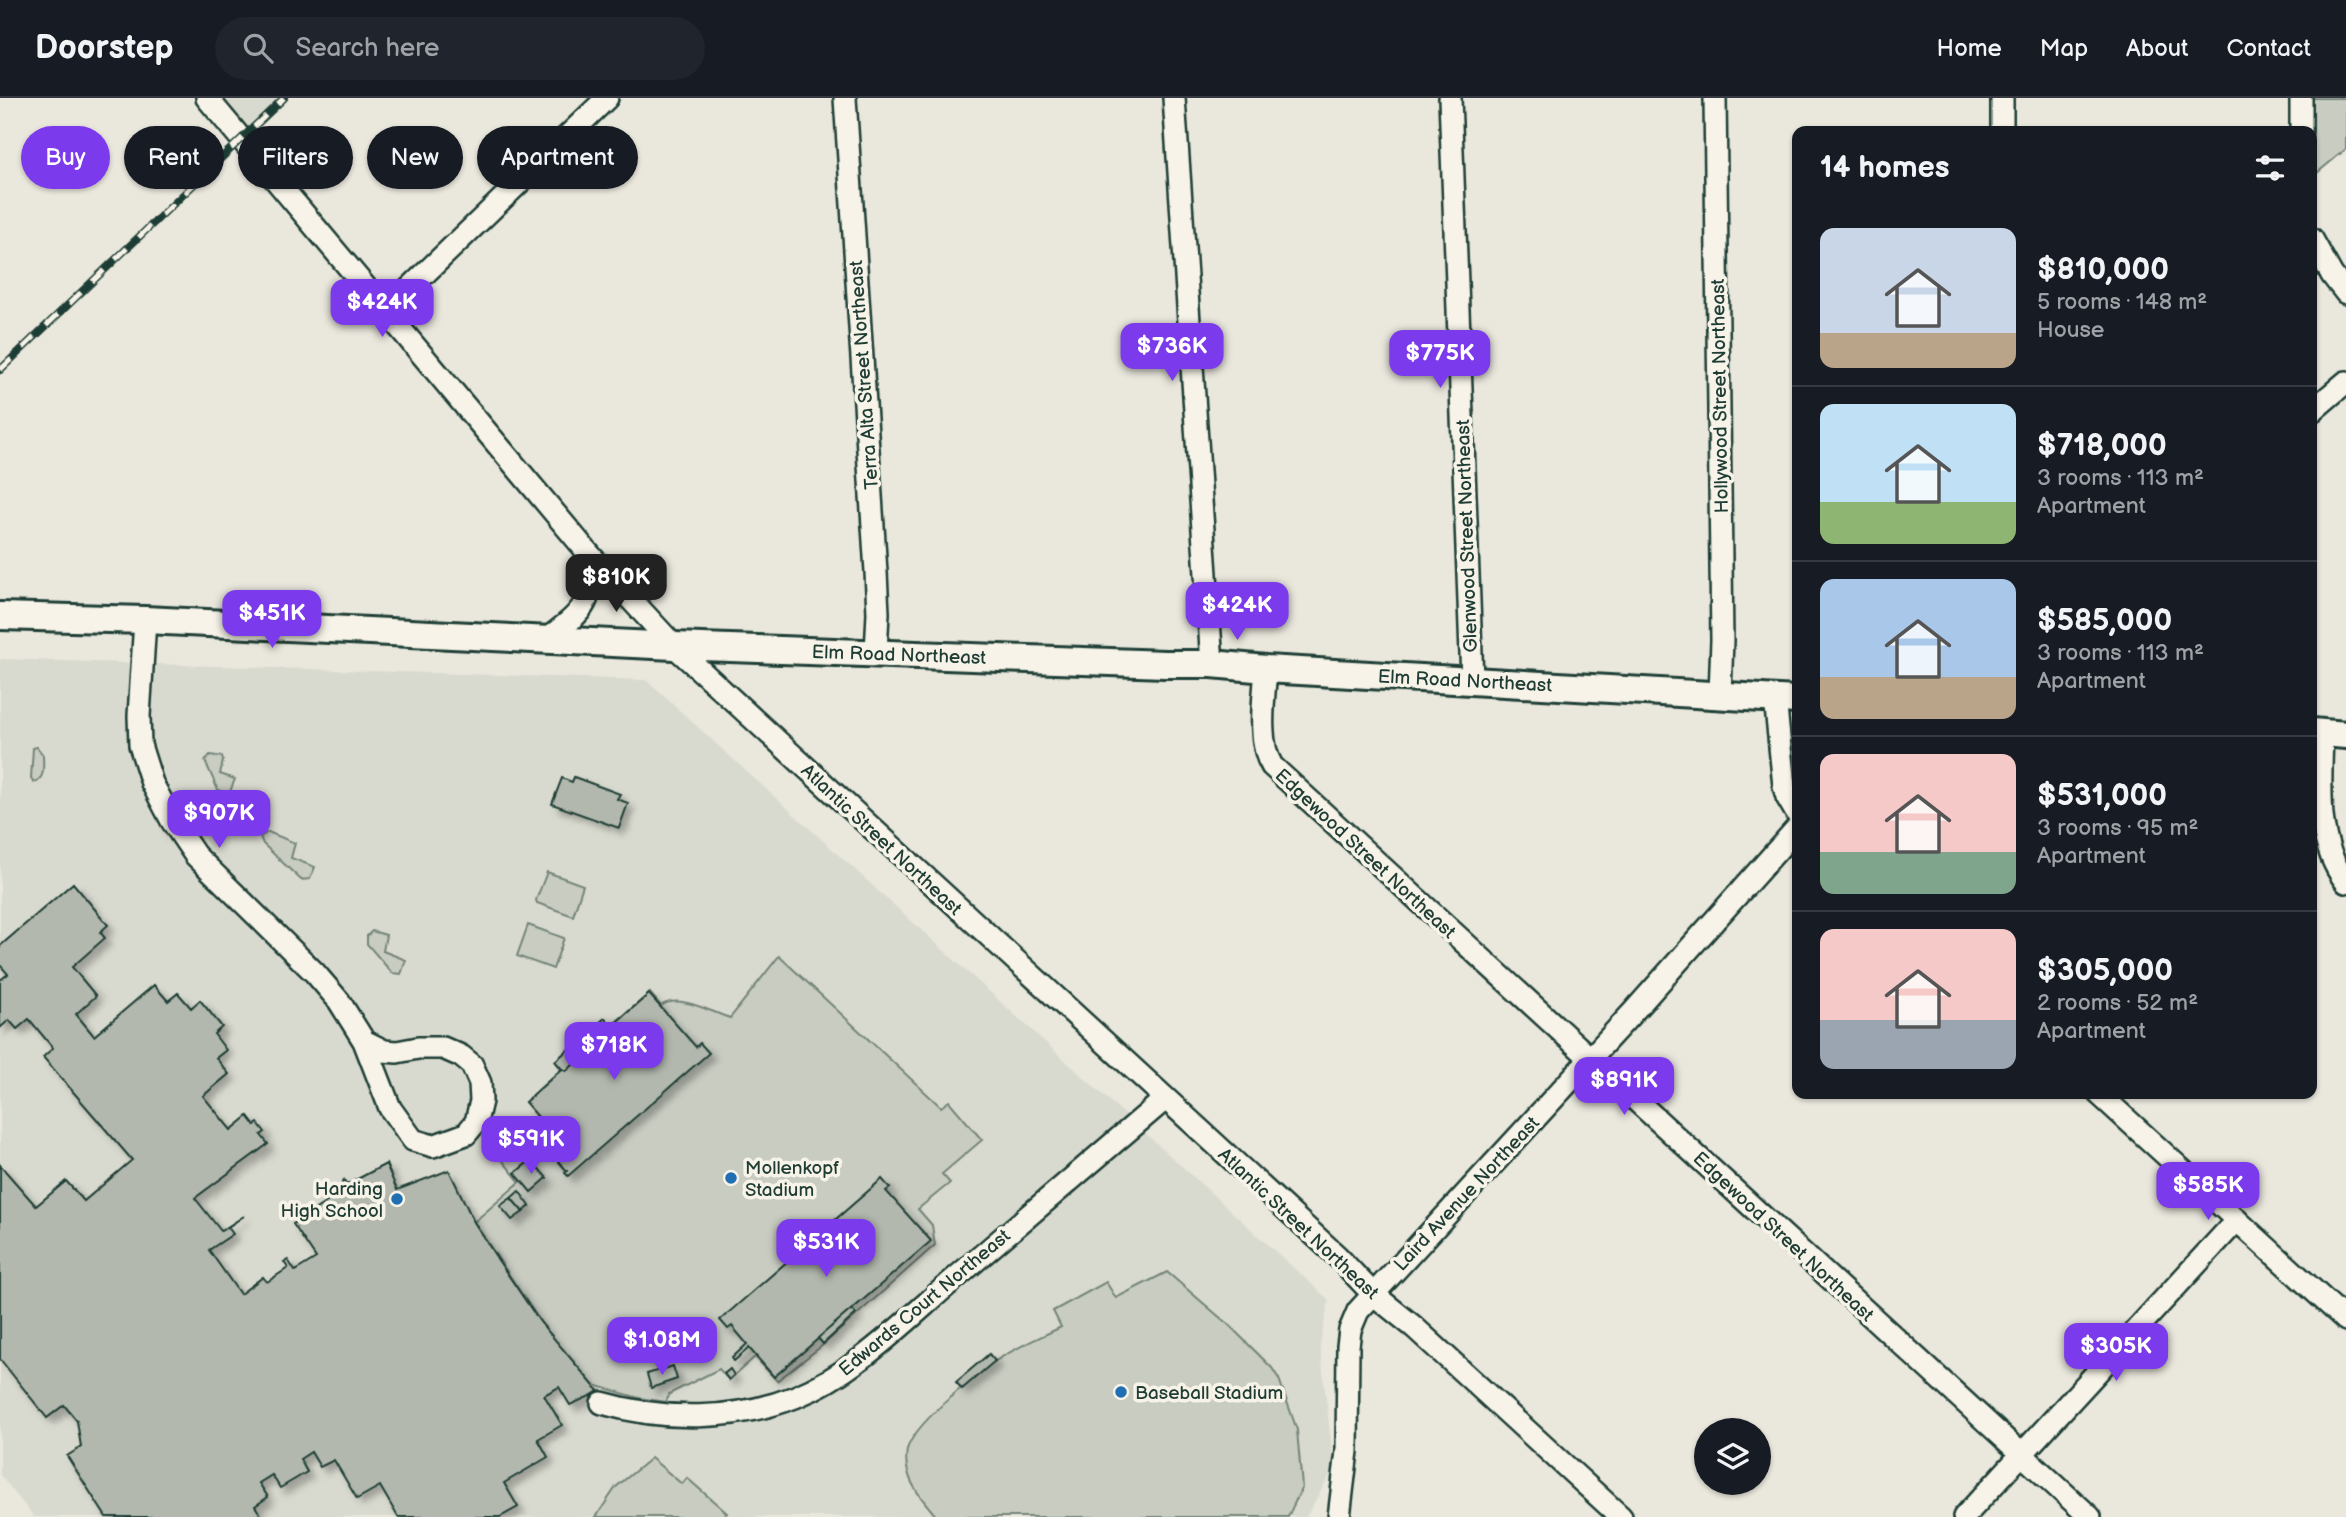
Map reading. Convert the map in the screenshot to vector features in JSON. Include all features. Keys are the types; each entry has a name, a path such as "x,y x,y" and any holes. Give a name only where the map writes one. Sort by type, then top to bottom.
{"main road":[{"name":"Elm Road Northeast","path":"0,616 674,646 1212,664 1786,699"}],"street":[{"name":"Atlantic Street Northeast","path":"207,98 589,555 674,646 1337,1256 1373,1294 1414,1327 1621,1517"},
{"path":"386,311 607,98"},
{"name":"Terra Alta Street Northeast","path":"845,98 876,572 876,652"},
{"path":"1174,98 1212,664"},
{"name":"Glenwood Street Northeast","path":"1450,98 1472,680"},
{"name":"Hollywood Street Northeast","path":"1715,98 1722,640 1720,694"},
{"path":"2002,98 2002,126"},
{"path":"2301,98 2301,126"},
{"path":"2317,248 2346,293"},
{"path":"2317,407 2346,382"},
{"path":"546,640 579,613 589,597 589,555"},
{"path":"145,621 139,716 140,745 152,783 172,821 195,855 315,974 339,1002 364,1041 390,1108 413,1140 433,1146 466,1134 476,1122 481,1101 480,1083 472,1065 461,1056 443,1048 384,1051 364,1041"},
{"name":"Edgewood Street Northeast","path":"1266,669 1263,710 1265,755 1272,766 2090,1517"},
{"path":"1786,699 1784,786 1792,806"},
{"path":"2327,734 2321,801 2324,831 2332,860 2346,882"},
{"name":"Laird Avenue Northeast","path":"1339,1517 1347,1451 1350,1330 1358,1311 1792,834"},
{"name":"Edwards Court Northeast","path":"602,1403 642,1413 704,1416 782,1402 815,1388 874,1348 1165,1098"},
{"path":"2104,1099 2346,1320"},
{"path":"1964,1517 2237,1220"}],"shaded area":[{"path":"207,98 282,98 255,126 238,126 238,134"},
{"path":"2313,98 2346,98 2346,149 2317,173 2317,126 2313,126"},
{"path":"0,659 646,680 1329,1300 1320,1345 1334,1468 1306,1517 34,1517 0,1475"},
{"path":"37,747 43,755 43,771 40,778 34,782 31,778 33,748"},
{"path":"210,755 222,757 220,774 235,779 229,794 218,790 205,761"},
{"path":"268,832 295,843 291,858 315,867 310,879 301,880 263,844 260,837"},
{"path":"547,872 583,885 573,916 537,903"},
{"path":"528,925 564,938 553,969 517,956"},
{"path":"372,931 386,935 383,951 406,960 401,974 392,973 367,944 367,936"},
{"name":"Mollenkopf Stadium","path":"779,956 941,1107 949,1101 982,1140 942,1174 950,1183 918,1209 932,1225 935,1245 823,1345 777,1381 755,1357 729,1380 719,1369 669,1394 666,1402 639,1398 587,1383 555,1344 474,1222 520,1182 498,1155 497,1149 537,1115 525,1102 561,1069 555,1061 605,1018 612,1025 650,993 661,1006 676,1002 685,1003 730,1018"},
{"name":"Baseball Stadium","path":"1167,1272 1230,1326 1272,1368 1279,1379 1297,1430 1302,1487 1288,1517 937,1517 914,1487 906,1460 911,1440 931,1416 994,1362 1061,1327 1053,1311 1106,1282 1116,1298"},
{"path":"651,1458 682,1484 687,1478 727,1513 723,1517 596,1517 616,1487"}],"building":[{"path":"574,777 620,794 617,799 628,803 619,828 552,804 562,778 572,782"},
{"name":"Harding High School","path":"73,883 108,925 100,932 105,938 72,967 96,996 76,1014 94,1036 154,985 168,1001 178,993 191,1008 200,1000 222,1027 214,1034 226,1050 216,1058 229,1074 203,1096 231,1130 248,1116 265,1132 261,1135 268,1144 195,1198 221,1231 244,1216 228,1227 233,1234 209,1250 240,1294 263,1277 267,1282 288,1268 284,1262 288,1260 295,1271 316,1258 293,1224 334,1197 344,1180 346,1185 386,1164 397,1190 449,1170 474,1222 498,1260 540,1322 599,1392 570,1405 559,1387 544,1395 562,1425 538,1439 548,1457 504,1483 518,1507 500,1517 398,1517 380,1486 357,1499 334,1460 320,1467 311,1452 300,1459 307,1472 280,1488 272,1475 259,1483 268,1497 255,1506 262,1517 106,1517 67,1456 81,1447 77,1421 64,1405 47,1418 0,1359 0,1165 36,1206 66,1181 84,1201 132,1160 43,1057 53,1048 29,1019 17,1029 9,1020 0,1028 0,980 8,974 0,965 0,946"},
{"path":"649,994 696,1047 700,1043 709,1053 568,1176 554,1156 567,1150 525,1102 563,1068 566,1071"},
{"path":"605,1018 614,1028 566,1071 562,1069 555,1061"},
{"path":"531,1160 547,1178 531,1192 515,1173"},
{"path":"882,1179 890,1188 886,1191 931,1241 774,1377 749,1348 734,1361 732,1358 747,1344 732,1326 728,1329 720,1320"},
{"path":"519,1191 530,1206 523,1212 511,1198"},
{"path":"511,1198 523,1212 512,1220 500,1206"},
{"path":"852,1309 856,1314 823,1344 818,1338"},
{"path":"989,1354 995,1361 962,1389 956,1382"},
{"path":"673,1366 677,1379 651,1388 647,1374"},
{"path":"730,1369 734,1375 729,1380 724,1374"}],"railway":[{"path":"0,370 284,98"}],"place":[{"name":"Mollenkopf Stadium","path":"731,1178"},
{"name":"Harding High School","path":"397,1199"},
{"name":"Baseball Stadium","path":"1121,1392"}]}
